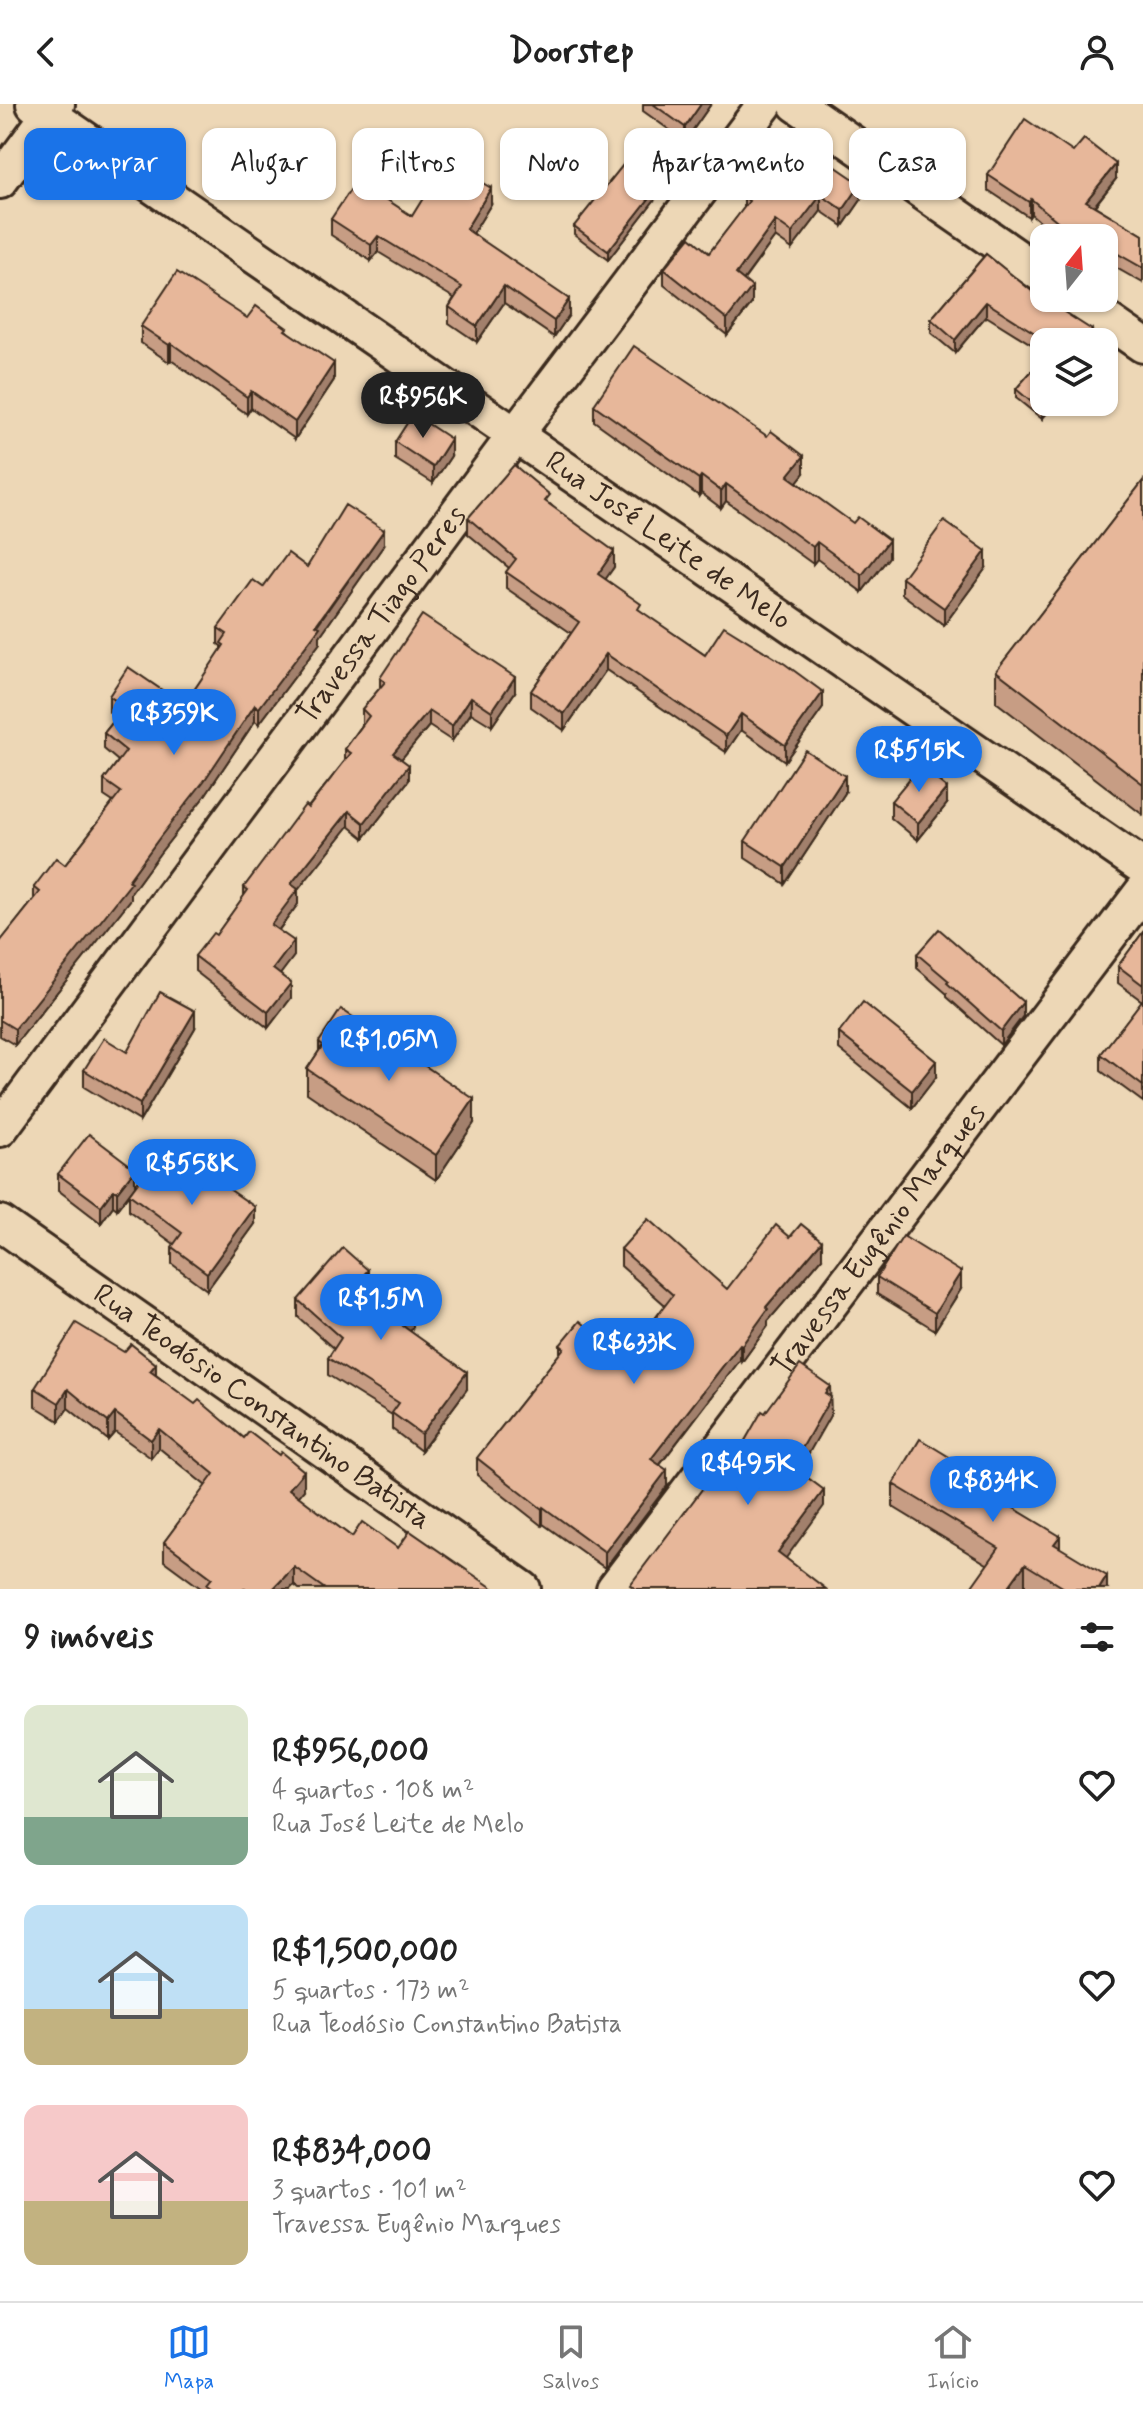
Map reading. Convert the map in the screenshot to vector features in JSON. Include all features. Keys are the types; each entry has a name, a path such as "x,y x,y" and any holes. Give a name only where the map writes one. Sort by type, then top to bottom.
{"street":[{"name":"Travessa Tiago Peres","path":"0,1129 765,104"},
{"path":"796,104 1030,266"},
{"name":"Rua José Leite de Melo","path":"47,108 1143,867"},
{"path":"0,181 47,108"},
{"path":"1095,312 1143,345"},
{"name":"Travessa Eugênio Marques","path":"614,1589 1143,891"},
{"name":"Rua Teodósio Constantino Batista","path":"0,1223 523,1589"}],"building":[{"path":"653,104 701,104 685,127"},
{"path":"1025,119 1073,152 1084,139 1116,164 1086,201 1143,235 1143,268 1118,254 1118,224 1061,224 1031,199 1029,202 988,175"},
{"path":"624,164 624,200 648,200 608,251 574,226 595,200 608,200 608,184"},
{"path":"833,165 849,176 850,200 843,210 828,200 833,200"},
{"path":"484,184 491,188 484,199"},
{"path":"352,188 352,200 388,200 412,216 422,200 484,200 466,229 569,299 554,321 504,286 477,326 449,307 462,287 378,236 371,245 331,219"},
{"path":"817,200 792,233 775,221 736,274 752,287 727,319 664,269 690,237 709,253 749,201"},
{"path":"986,254 1030,290 1030,312 1064,312 1089,328 1030,330 986,302 955,340 931,319"},
{"path":"177,272 247,318 256,306 334,363 295,422 251,391 247,397 171,343 169,345 141,326"},
{"path":"634,346 767,436 771,431 804,456 788,476 853,523 858,517 889,540 862,575 817,542 813,547 726,484 721,491 701,476 699,479 594,405"},
{"path":"1030,373 1030,401 1016,389"},
{"path":"413,414 451,439 433,467 395,442"},
{"path":"514,465 550,495 545,501 614,551 598,574 641,604 638,609 705,655 724,626 823,692 785,745 741,714 726,736 606,654 564,714 531,691 579,622 506,572 516,559 468,518"},
{"path":"1143,481 1143,784 996,671"},
{"path":"345,505 384,530 316,625 320,627 259,708 255,705 204,781 128,881 131,883 15,1029 0,1020 0,942 40,892 34,887 56,858 65,865 121,792 104,780 126,751 104,733 125,707 109,696 128,667 184,705 224,645 221,643 227,634 218,628 253,580 263,587 288,553 307,567"},
{"path":"944,521 986,551 944,608 902,578"},
{"path":"422,615 515,677 492,711 471,697 452,726 429,711 393,753 409,765 364,823 349,811 291,884 298,889 271,925 294,941 273,969 291,983 268,1012 195,956 213,933 216,935 248,890 244,887 305,805 308,808 351,753 345,749 369,716 362,709 385,682 380,678"},
{"path":"805,750 845,776 785,867 745,841"},
{"path":"920,766 947,788 918,823 891,801"},
{"path":"939,929 1023,1002 1001,1031 917,954"},
{"path":"1143,932 1143,985 1118,966"},
{"path":"160,992 195,1011 140,1104 84,1070 104,1038 127,1052"},
{"path":"1143,999 1143,1086 1101,1054"},
{"path":"863,1002 936,1061 912,1091 839,1033"},
{"path":"341,1009 474,1099 436,1155 307,1069 323,1045 319,1042"},
{"path":"89,1134 135,1169 101,1206 58,1174"},
{"path":"165,1145 255,1207 207,1273 172,1247 182,1233 129,1194"},
{"path":"648,1219 727,1289 776,1225 790,1237 801,1224 822,1241 766,1307 768,1309 742,1345 651,1459 667,1470 605,1552 542,1509 477,1458 564,1348 560,1345 580,1321 625,1358 673,1295 621,1249"},
{"path":"903,1236 961,1272 935,1313 877,1277"},
{"path":"343,1248 368,1270 361,1278 413,1311 403,1326 467,1372 421,1434 392,1413 399,1403 328,1358 341,1338 298,1300"},
{"path":"76,1323 124,1352 131,1344 156,1364 150,1371 195,1404 199,1400 244,1438 249,1432 279,1455 281,1452 304,1471 289,1489 352,1537 362,1522 398,1548 410,1531 494,1589 325,1589 294,1567 273,1589 213,1589 207,1584 212,1578 164,1542 214,1474 159,1429 151,1440 115,1413 108,1422 68,1389 59,1403 35,1388"},
{"path":"800,1365 830,1386 825,1393 831,1397 792,1466 824,1490 778,1552 826,1589 636,1589 630,1585 724,1460 731,1465 762,1411 765,1413"},
{"path":"920,1439 951,1458 948,1462 1007,1497 1004,1502 1060,1536 1054,1544 1107,1576 1099,1589 1066,1589 1025,1564 1007,1589 970,1589 999,1548 893,1484"}]}
